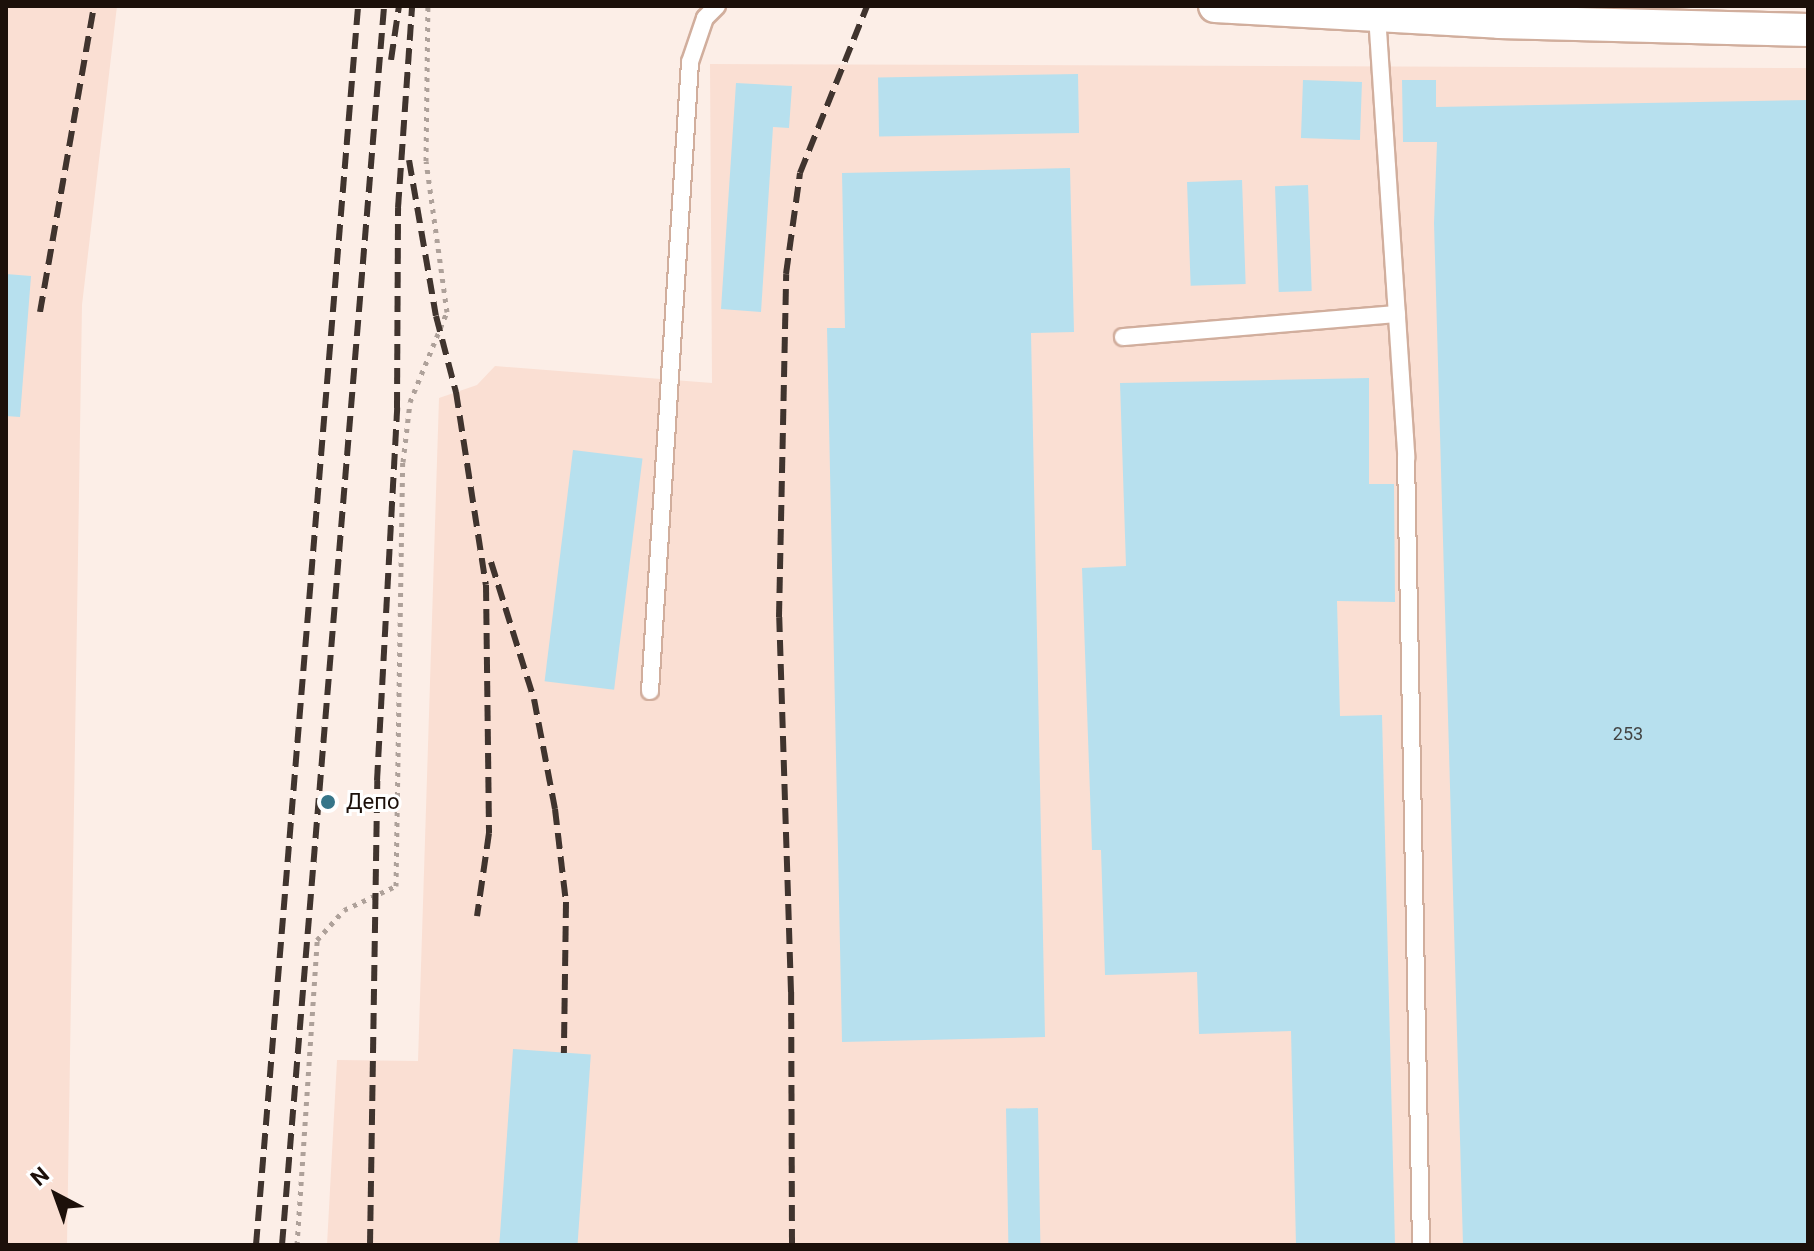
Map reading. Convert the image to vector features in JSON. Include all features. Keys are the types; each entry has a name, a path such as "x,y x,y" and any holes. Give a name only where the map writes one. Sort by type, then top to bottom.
{"street":[{"path":"1215,6 1377,15 1808,30"}],"lane":[{"path":"650,691 690,62 705,18 717,6"},
{"path":"1377,15 1406,457 1421,1245"},
{"path":"1123,337 1397,314"}],"path":[{"path":"297,1245 317,940 344,910 396,886 403,462 410,402 447,312 426,161 428,6"}],"shaded area":[{"path":"6,6 117,6 82,305 67,1245 6,1245"},
{"path":"710,64 1808,68 1808,1245 327,1245 337,1060 418,1061 439,398 477,385 495,366 712,383"}],"building":[{"path":"1078,74 1079,133 879,136 878,77"},
{"path":"1303,80 1362,82 1360,140 1301,138"},
{"path":"1402,80 1436,80 1436,107 1808,100 1808,1245 1463,1245 1434,223 1437,142 1403,142"},
{"path":"736,83 792,86 789,128 773,127 761,312 721,309"},
{"path":"1070,168 1074,332 1031,333 1045,1037 842,1042 827,328 845,328 842,173"},
{"path":"1242,180 1246,284 1191,286 1187,182"},
{"path":"1308,185 1312,291 1279,292 1275,186"},
{"path":"6,274 31,276 20,417 6,416"},
{"path":"1369,378 1369,484 1394,484 1395,602 1337,601 1340,716 1382,715 1395,1245 1296,1245 1291,1031 1199,1034 1197,972 1105,975 1101,850 1092,850 1082,568 1126,566 1120,383"},
{"path":"573,450 642,459 614,690 545,681"},
{"path":"513,1049 591,1054 577,1245 499,1245"},
{"path":"1038,1108 1040,1245 1008,1245 1006,1109"}],"railway":[{"path":"40,312 94,6"},
{"path":"256,1245 358,6"},
{"path":"282,1245 384,6"},
{"path":"391,60 399,6"},
{"path":"370,1245 377,781 397,408 398,208 412,6"},
{"path":"792,1245 791,992 779,617 786,274 800,173 867,6"},
{"path":"409,160 436,316 456,392 486,585 489,833 477,916"},
{"path":"491,562 534,699 555,809 566,902 564,1053"}],"place":[{"name":"Депо","path":"328,802"}]}
